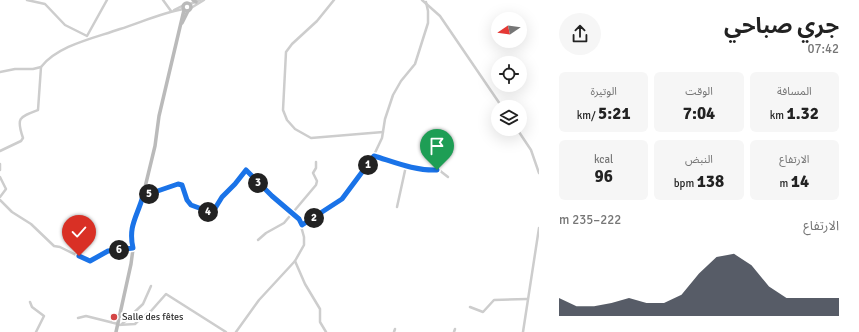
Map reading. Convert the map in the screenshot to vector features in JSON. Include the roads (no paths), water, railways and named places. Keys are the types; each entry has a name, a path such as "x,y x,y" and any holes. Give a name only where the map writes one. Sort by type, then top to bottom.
{"street":[{"path":"27,0 45,4"},
{"path":"44,0 45,4 65,25 91,38"},
{"path":"87,36 107,0"},
{"path":"163,0 172,11"},
{"path":"172,11 200,0"},
{"path":"0,151 23,138 18,124 20,120 27,114 38,110 41,67 45,61 74,45 91,38 204,0"},
{"path":"334,0 317,22 292,44 286,52 283,110 287,120 295,129 311,138 383,132"},
{"path":"422,0 433,9 449,29 497,100"},
{"path":"302,225 342,199 374,156 382,138 385,119 393,95 401,81 415,64 428,23 426,2"},
{"path":"116,332 120,324 131,264 133,248 130,239 132,226 139,212 143,196 155,146 158,116 172,56 187,6"},
{"path":"428,11 433,9"},
{"path":"0,72 41,67"},
{"path":"522,136 531,150 539,172"},
{"path":"374,156 406,166 439,170 448,177"},
{"path":"258,240 266,233 284,223 316,185 313,173 316,168 316,162"},
{"path":"0,164 0,170"},
{"path":"397,207 406,166"},
{"path":"143,196 180,184 187,200 191,205 210,212 214,210 222,197 246,170 272,196 299,219 302,225 304,244 295,261 259,300 236,332"},
{"path":"0,177 6,189 0,198 12,212 30,224 54,246 60,247 88,261 108,251 133,248"},
{"path":"523,332 539,228"},
{"path":"295,261 305,284 320,309 320,322 326,332"},
{"path":"120,324 143,304 151,286"},
{"path":"78,318 86,316 120,324 135,324 151,311 166,294 226,332"},
{"path":"470,308 482,312 494,300 527,299"},
{"path":"30,302 32,307 44,316 36,332"}],"place":[{"name":"Salle des fêtes","path":"114,317"}]}
